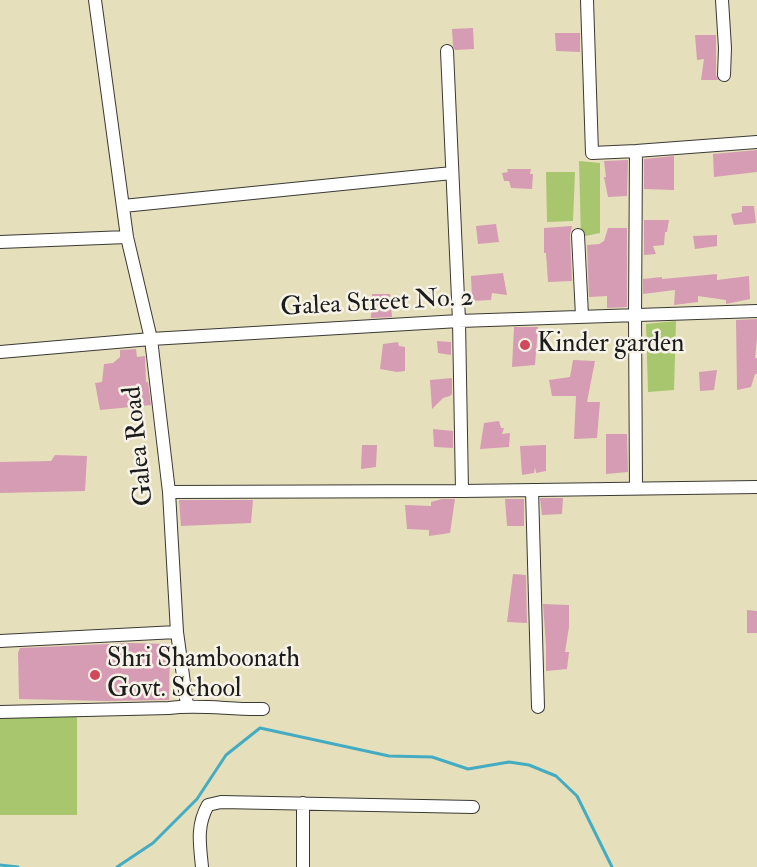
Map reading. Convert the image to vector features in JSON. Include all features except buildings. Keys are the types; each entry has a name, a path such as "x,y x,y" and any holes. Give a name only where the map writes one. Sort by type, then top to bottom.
{"street":[{"name":"Galea Road","path":"94,0 128,237 151,339 169,492 177,632 187,705"},
{"path":"587,0 592,153 757,142"},
{"path":"722,0 724,75"},
{"path":"447,51 459,321 462,491"},
{"path":"636,151 634,315 636,488"},
{"path":"123,206 452,173"},
{"path":"578,235 582,316"},
{"path":"0,242 128,237"},
{"name":"Galea Street No. 2","path":"0,352 151,339 459,321 757,311"},
{"path":"169,492 757,487"},
{"path":"532,490 538,707"},
{"path":"0,640 177,632"},
{"path":"0,712 169,708 187,705 241,710 263,709"},
{"path":"202,867 199,829 201,816 208,805 221,802 473,807"},
{"path":"303,803 303,867"}],"green space":[{"path":"579,161 600,163 600,233 581,237"},
{"path":"546,172 575,172 573,221 547,222"},
{"path":"676,321 674,390 648,392 646,324"},
{"path":"0,715 77,715 77,815 0,815"}],"waterway":[{"path":"117,867 153,843 197,799 226,755 260,728 389,756 432,757 468,769 509,762 529,765 556,776 577,796 612,867"},
{"path":"0,865 18,867"}],"place":[{"name":"Kinder garden","path":"525,345"},
{"name":"Shri Shamboonath Govt. School","path":"95,675"}]}
